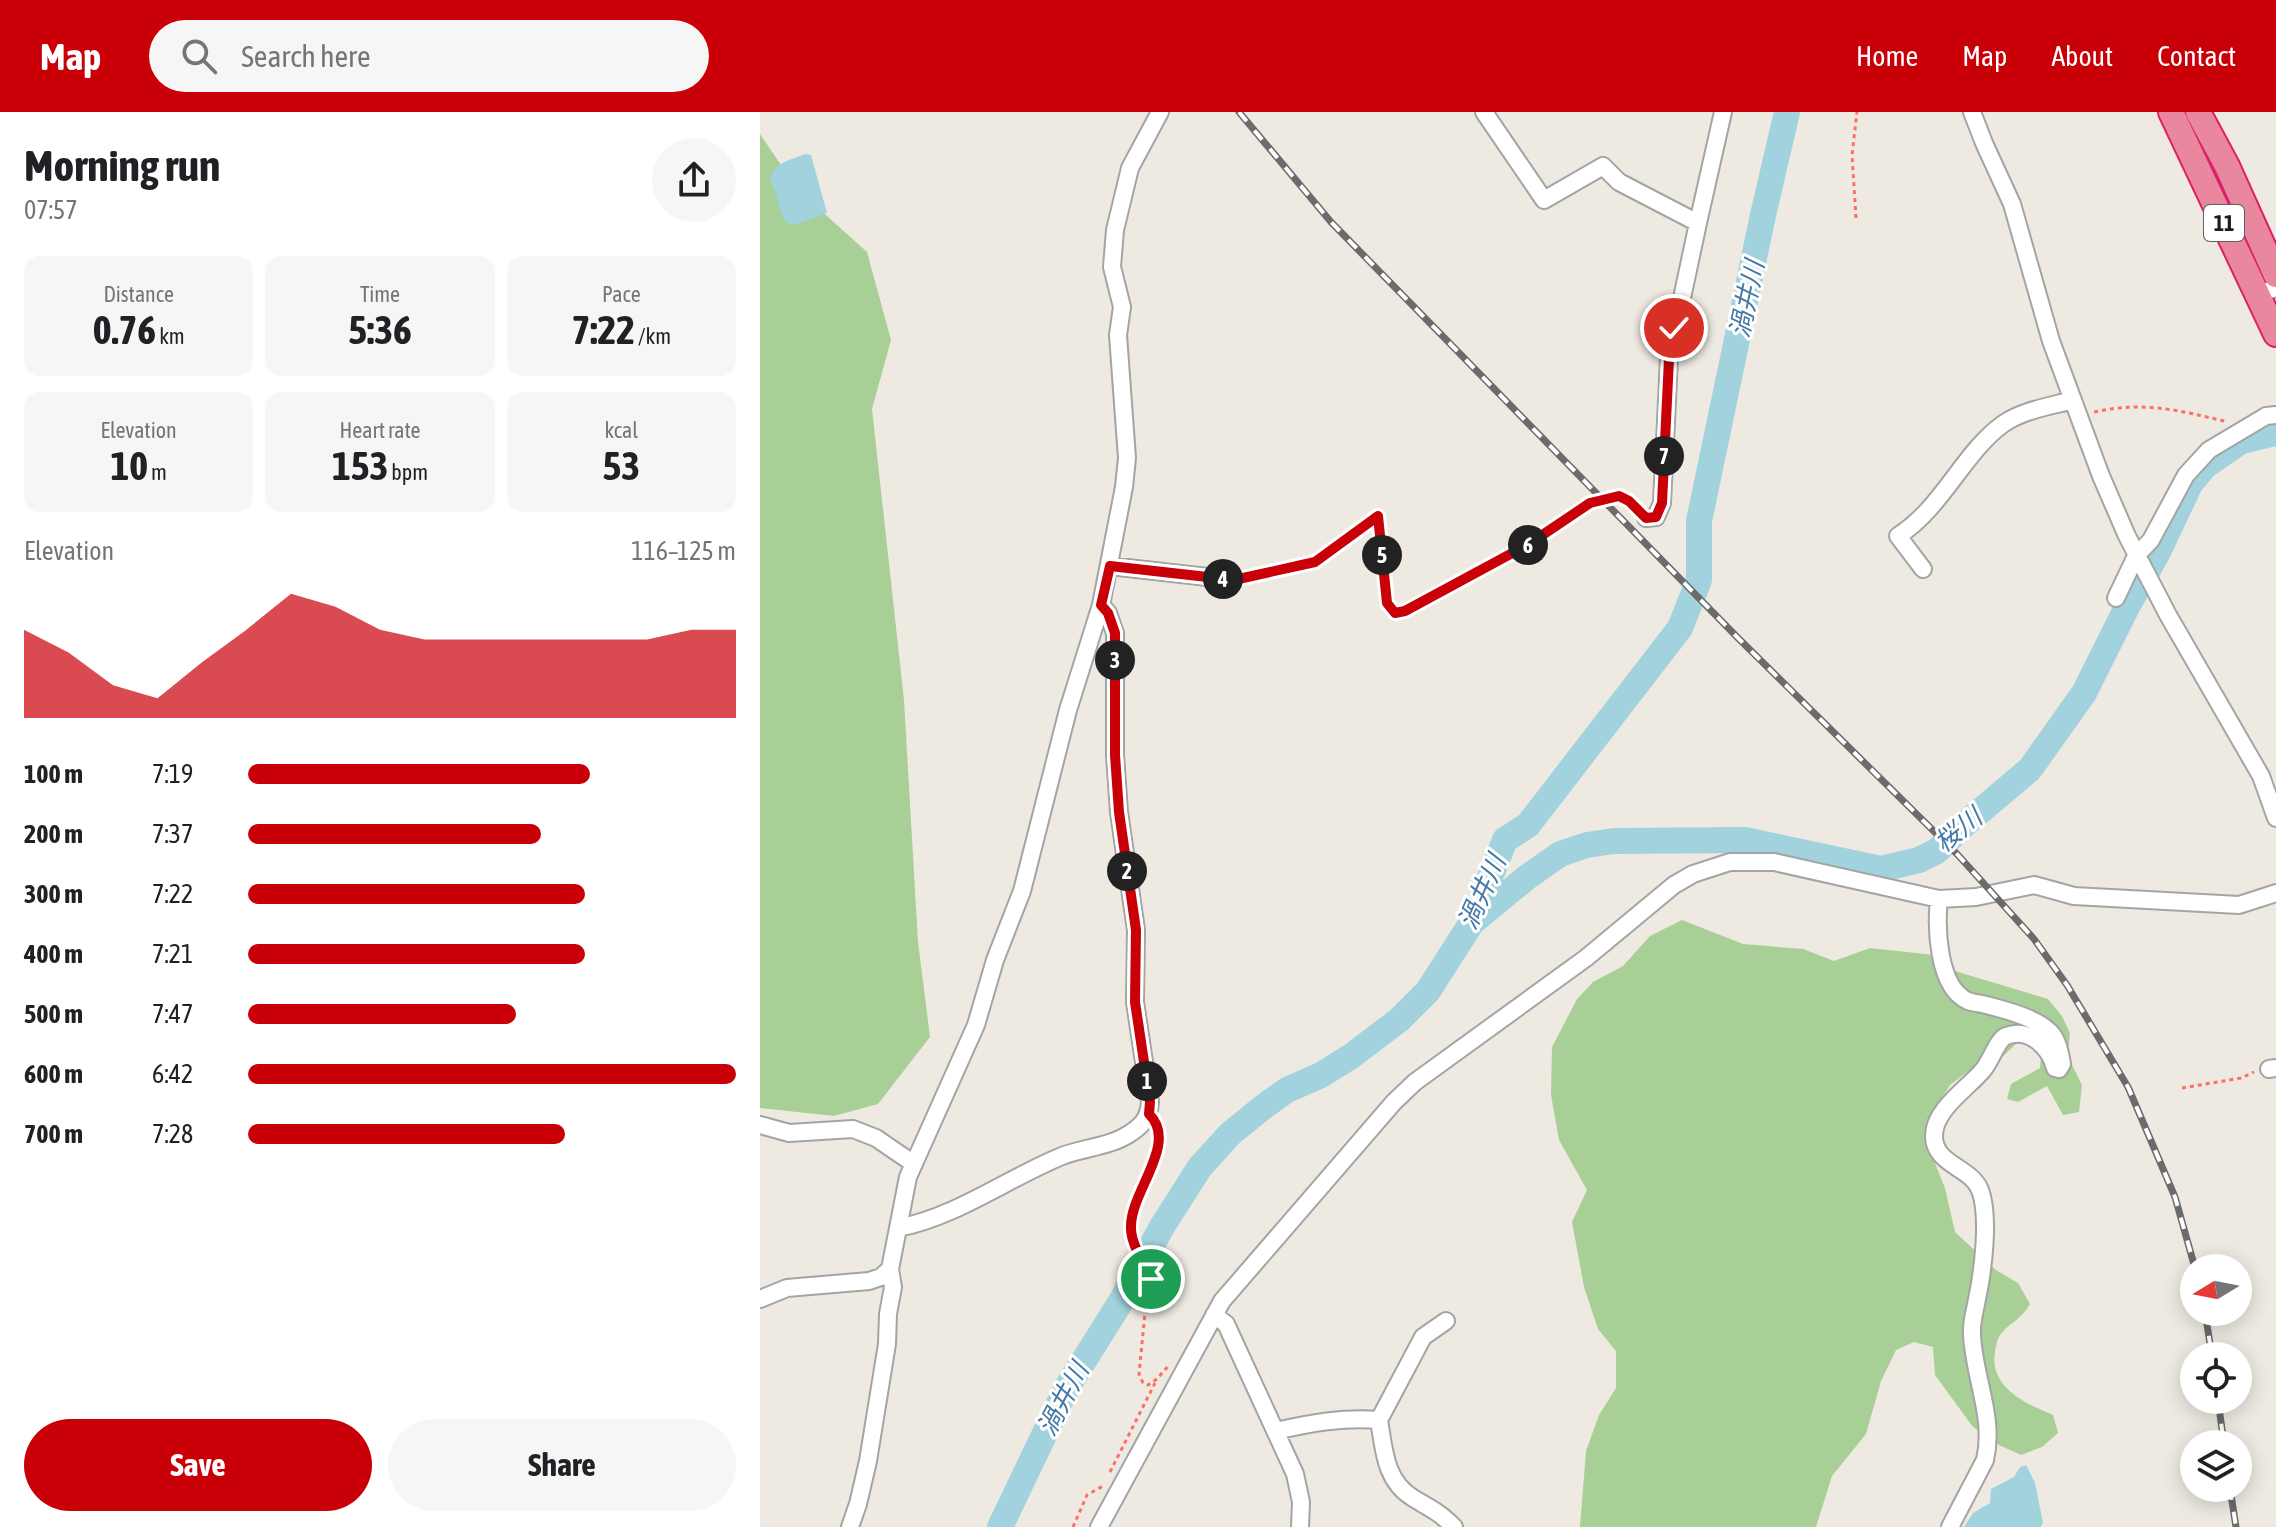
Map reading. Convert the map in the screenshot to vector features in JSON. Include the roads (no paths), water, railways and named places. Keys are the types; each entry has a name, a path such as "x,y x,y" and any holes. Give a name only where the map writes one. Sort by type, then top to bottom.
{"highway":[{"name":"11","path":"2171,112 2267,291 2276,334"},
{"name":"11","path":"2198,112 2270,246 2276,275"}],"street":[{"path":"850,1527 868,1461 878,1384 887,1344 893,1287 890,1269 908,1177 970,1038 995,960 1022,891 1064,725 1110,566 1127,458 1118,335 1122,307 1112,267 1115,230 1130,168 1160,112"},
{"path":"1484,112 1544,200 1603,166 1619,182 1698,223"},
{"path":"1646,518 1656,517 1662,503 1669,359 1723,112"},
{"path":"1972,112 2012,204 2051,341 2101,476 2138,560 2261,776 2276,818"},
{"path":"1923,569 1898,536 1926,514 1992,433 2006,422 2027,413 2076,408"},
{"path":"2116,598 2186,475 2209,450 2266,416 2276,415"},
{"path":"1110,566 1234,580"},
{"path":"898,1228 940,1217 1063,1156 1121,1138 1140,1125 1149,1114 1150,1102 1135,1002 1136,930 1119,812 1115,755 1115,633 1108,613 1101,605"},
{"path":"1099,1527 1222,1301 1394,1102 1415,1082 1586,958 1674,885 1711,867 1751,861 1774,862 1939,899 1976,897 2034,885 2074,896 2239,905 2276,893"},
{"path":"1939,899 1940,954 1950,982 1967,1001 2031,1020 2049,1031 2060,1050 2062,1064 2059,1069 2055,1068 2053,1058 2042,1042 2019,1034 2006,1036 1998,1042 1995,1054 1981,1073 1948,1104 1934,1136 1937,1150 1949,1163 1972,1177 1980,1191 1984,1212 1972,1335 1989,1425 1987,1448 1985,1460 1950,1527"},
{"path":"760,1125 789,1133 853,1129 876,1138 914,1164"},
{"path":"760,1299 787,1288 869,1281 881,1277 890,1269"},
{"path":"1214,1315 1226,1324 1298,1482 1300,1527"},
{"path":"1446,1321 1423,1337 1379,1420 1386,1461 1395,1482 1413,1498 1437,1510 1454,1527"},
{"path":"1276,1431 1358,1418 1379,1420"}],"water":[{"path":"805,154 811,155 827,213 798,224 788,223 781,213 770,179 779,165"},
{"path":"2026,1465 2035,1483 2043,1523 2041,1527 1964,1527 1973,1513 1990,1503 1991,1489 2014,1477 2020,1467"}],"waterway":[{"name":"渦井川","path":"1000,1527 1066,1389 1200,1167 1230,1134 1262,1108 1287,1090 1321,1075 1350,1057 1399,1020 1428,991 1472,922 1505,840 1528,825 1680,628 1699,580 1699,521 1787,112"},
{"name":"桜川","path":"1475,920 1560,854 1587,845 1614,841 1745,840 1881,869 1919,860 1937,851 2030,769 2084,693 2190,484 2205,466 2241,441 2276,433"}],"railway":[{"path":"1239,112 1331,222 1738,638 1957,854 2034,939 2067,985 2128,1087 2175,1197 2191,1254"},
{"path":"2207,1326 2210,1342"},
{"path":"2220,1414 2222,1430"},
{"path":"2232,1502 2236,1527"}]}
